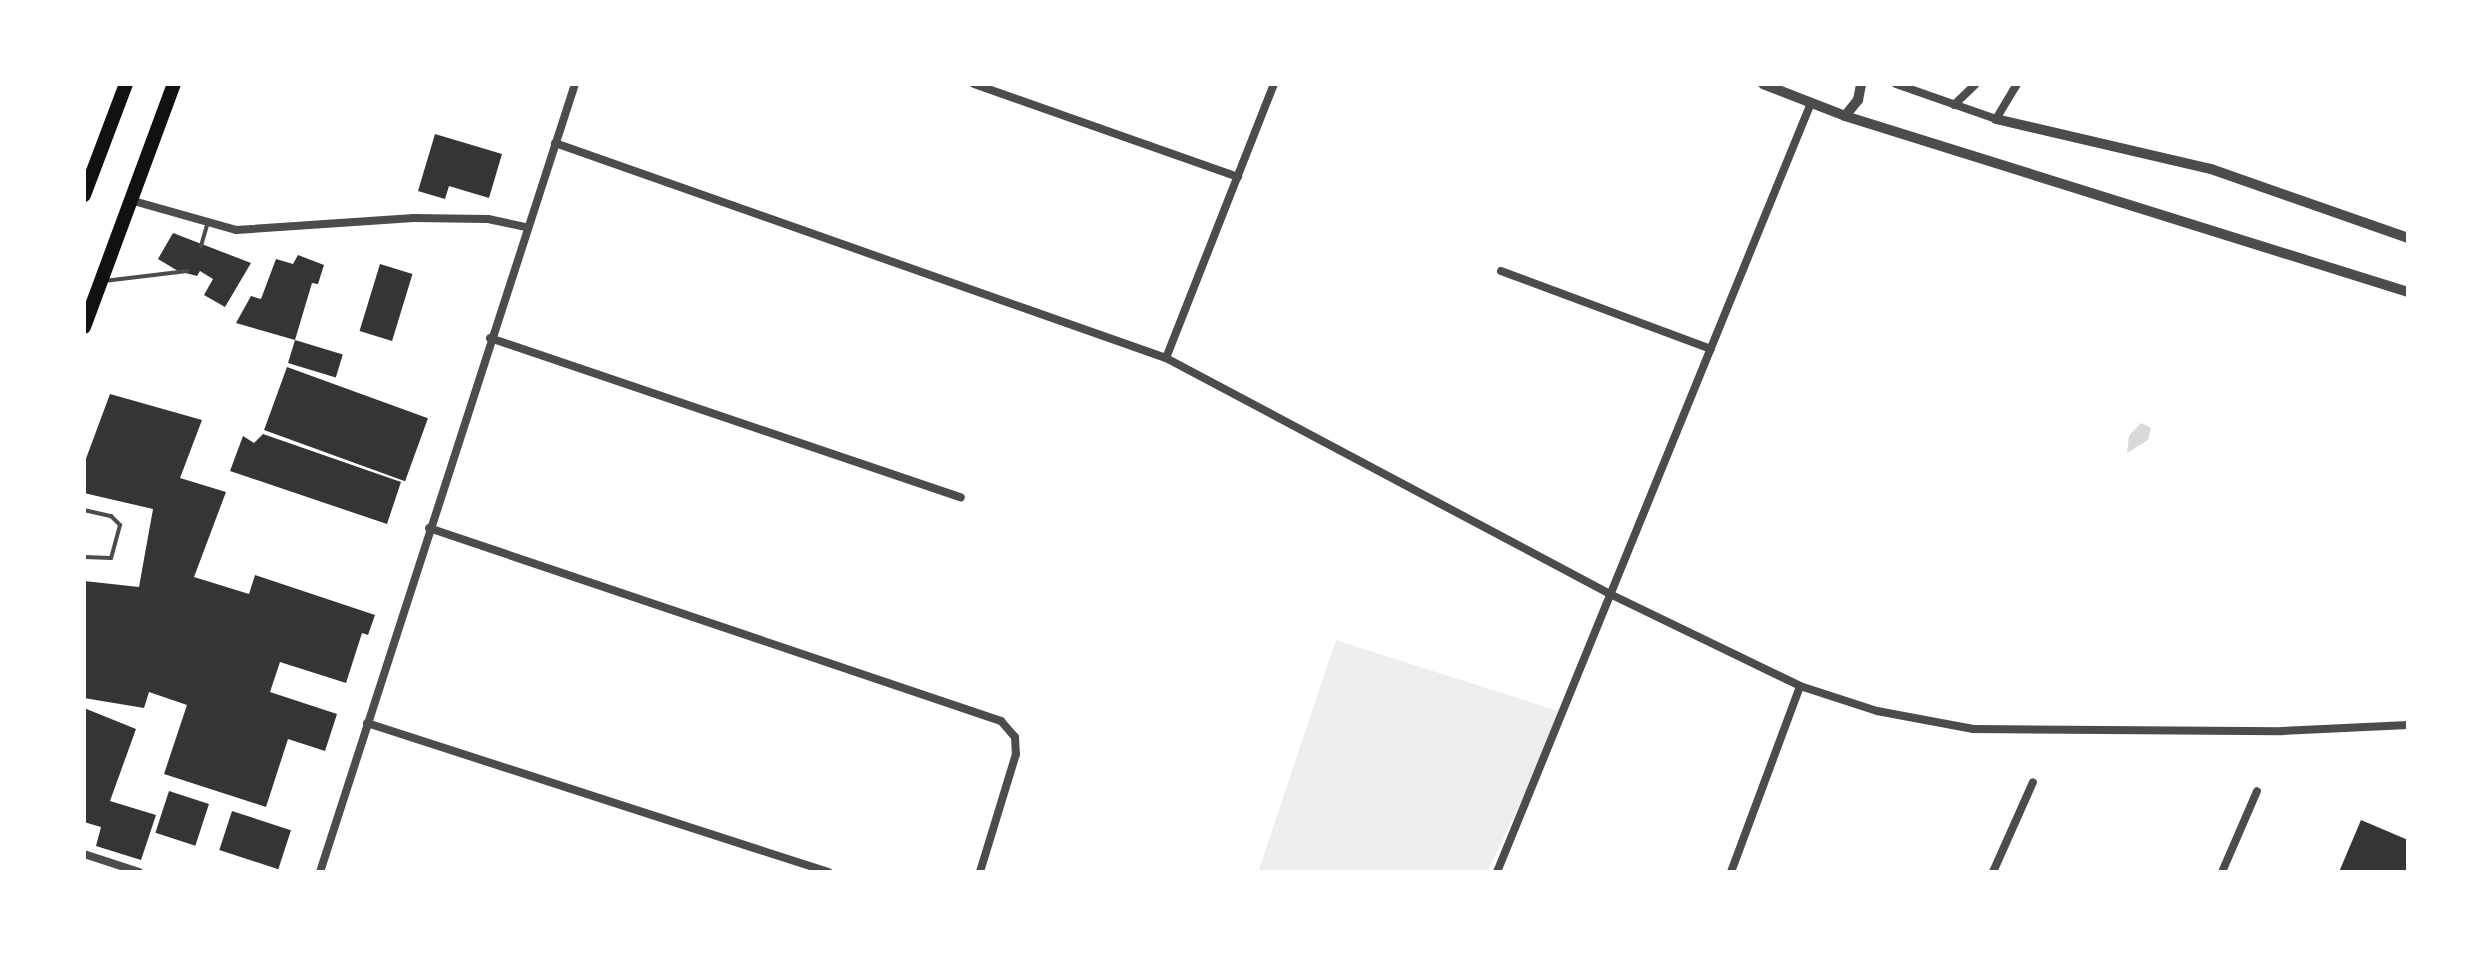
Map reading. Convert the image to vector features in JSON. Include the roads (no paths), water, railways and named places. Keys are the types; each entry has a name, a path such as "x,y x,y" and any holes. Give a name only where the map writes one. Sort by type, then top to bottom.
{"highway":[{"path":"84,195 126,84"},
{"path":"84,327 174,84"}],"street":[{"path":"320,872 490,338 575,84"},
{"path":"974,84 1238,177"},
{"path":"1166,358 1274,84"},
{"path":"1763,84 1845,116 2408,292"},
{"path":"1845,116 1858,100 1861,84"},
{"path":"1896,84 1996,119 2211,169 2408,238"},
{"path":"1954,105 1976,84"},
{"path":"1996,119 2017,84"},
{"path":"1497,872 1811,103"},
{"path":"555,143 1166,358 1612,595 1800,686 1915,721 1973,729 2282,731 2408,725"},
{"path":"130,200 207,225 313,228 414,218 488,219 527,227"},
{"path":"1501,271 1711,349"},
{"path":"490,338 961,497"},
{"path":"429,528 1001,721 1015,737 1016,754 980,872"},
{"path":"1731,872 1800,686"},
{"path":"367,723 829,872"},
{"path":"1993,872 2033,782"},
{"path":"2222,872 2257,791"},
{"path":"84,854 139,872"}],"lane":[{"path":"201,246 207,225"},
{"path":"102,281 187,271"},
{"path":"84,510 111,516 120,525 111,558 84,557"}]}
